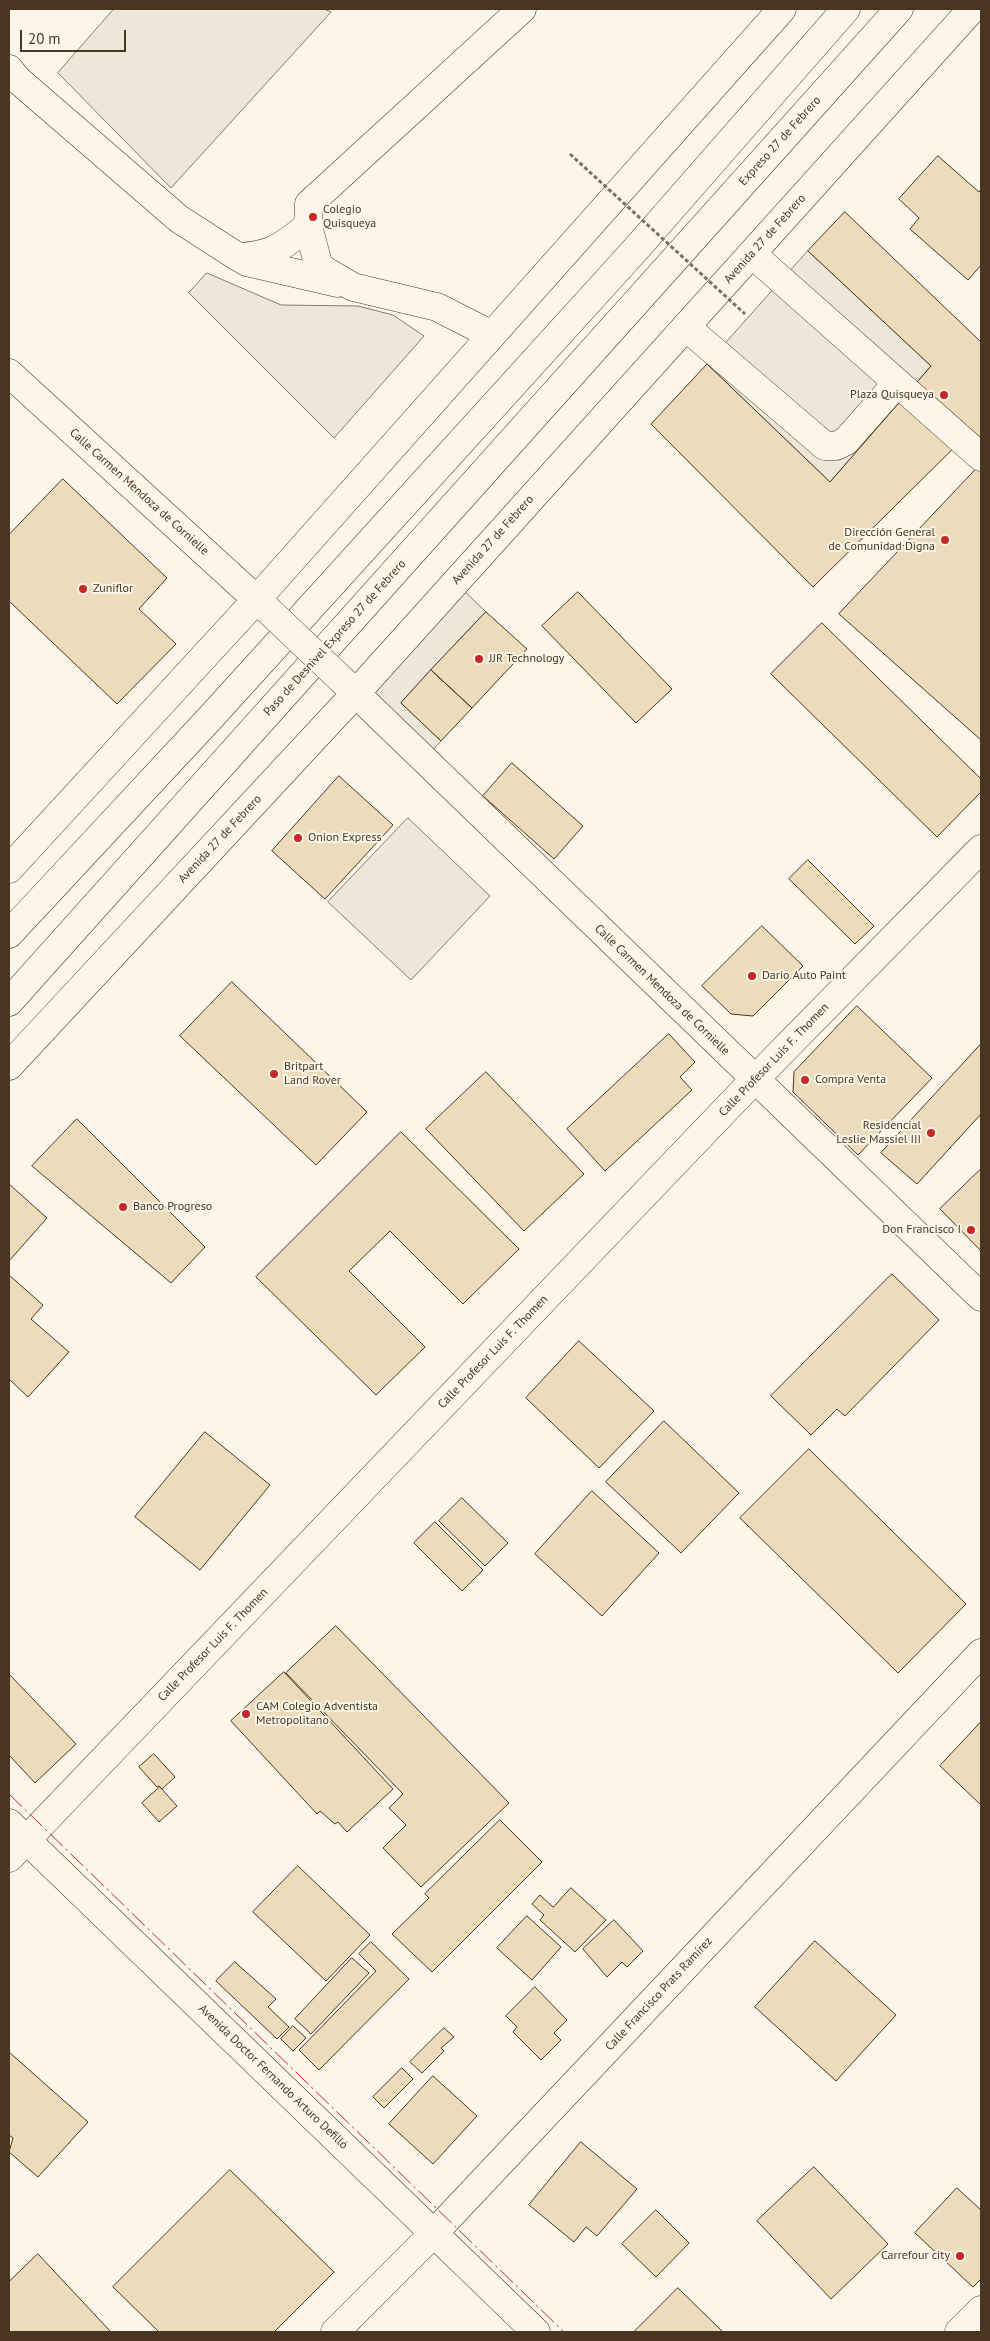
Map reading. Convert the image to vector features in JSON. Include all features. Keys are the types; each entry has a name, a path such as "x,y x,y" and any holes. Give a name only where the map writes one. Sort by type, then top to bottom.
{"main road":[{"path":"353,287 319,266 308,226 309,204 522,9"},
{"path":"9,869 262,605 490,334 782,9"},
{"path":"9,934 212,716 636,249 846,9"},
{"name":"Expreso 27 de Febrero","path":"661,273 899,9"},
{"name":"Avenida 27 de Febrero","path":"9,1066 350,687 686,327 972,9"},
{"path":"9,70 18,80 179,219 247,262 437,307 490,334"},
{"path":"238,257 262,256 281,246 308,226"},
{"path":"752,254 981,457"},
{"name":"Paso de Desnivel Expreso 27 de Febrero","path":"9,1002 661,273"},
{"path":"686,327 825,446 836,446 846,442 897,383"},
{"name":"Calle Carmen Mendoza de Cornielle","path":"9,373 350,687 981,1297"},
{"name":"Calle Profesor Luis F. Thomen","path":"15,1840 981,849"},
{"name":"Calle Francisco Prats Ramírez","path":"335,2332 434,2233 981,1653"},
{"name":"Avenida Doctor Fernando Arturo Defilló","path":"15,1840 434,2233 536,2332"},
{"path":"960,2332 981,2310"}],"path":[{"path":"570,154 745,314"}],"shaded area":[{"path":"114,9 324,9 331,12 171,188 58,73"},
{"name":"Plaza Quisqueya","path":"808,251 931,366 830,482 707,364"},
{"path":"207,273 281,305 358,306 393,315 424,336 334,438 189,293"},
{"path":"462,589 486,612 401,703 441,741 430,753 366,694"},
{"path":"408,818 490,896 411,980 328,902"}],"building":[{"path":"938,156 979,192 981,189 981,265 968,280 910,229 919,218 899,199"},
{"name":"Plaza Quisqueya","path":"845,212 981,342 981,442 970,432 813,587 651,424 707,364 830,482 931,366 808,251"},
{"name":"Dirección General de Comunidad Digna","path":"981,466 981,740 839,614"},
{"name":"Zuniflor","path":"63,479 167,578 139,609 176,644 117,704 9,601 9,535"},
{"path":"578,592 672,689 636,723 542,626"},
{"name":"JJR Technology","path":"486,612 527,649 472,708 431,670"},
{"path":"822,623 981,779 981,792 937,837 771,674"},
{"path":"431,670 472,708 441,741 401,703"},
{"path":"512,763 583,826 554,859 483,796"},
{"path":"339,776 393,825 325,899 272,851"},
{"path":"808,860 874,926 855,944 789,879"},
{"name":"Dario Auto Paint","path":"762,926 803,966 753,1016 731,1014 702,986"},
{"name":"Britpart Land Rover","path":"232,982 367,1112 316,1165 180,1036"},
{"path":"857,1006 932,1078 858,1155 793,1092 794,1072"},
{"path":"669,1034 695,1062 680,1077 692,1090 605,1171 567,1129"},
{"name":"Residencial Leslie Massiel III","path":"981,1044 981,1114 917,1184 881,1153"},
{"path":"486,1072 584,1174 524,1231 426,1129"},
{"name":"Banco Progreso","path":"77,1119 205,1247 171,1283 32,1166"},
{"path":"401,1132 519,1249 463,1304 390,1231 349,1271 425,1347 376,1395 256,1277"},
{"name":"Don Francisco I","path":"981,1169 981,1251 940,1209"},
{"path":"9,1184 47,1218 9,1261"},
{"path":"892,1274 939,1320 845,1416 837,1409 811,1435 771,1396"},
{"path":"9,1275 43,1305 31,1319 69,1352 28,1397 9,1379"},
{"path":"579,1341 654,1411 599,1468 526,1398"},
{"path":"664,1421 739,1493 681,1553 606,1482"},
{"path":"205,1432 270,1485 200,1570 135,1517"},
{"path":"809,1449 966,1604 898,1673 740,1518"},
{"path":"592,1491 659,1553 602,1616 535,1554"},
{"path":"462,1498 508,1543 485,1566 439,1521"},
{"path":"435,1522 483,1570 462,1591 414,1543"},
{"path":"336,1626 509,1803 421,1887 383,1848 406,1825 389,1808 403,1794 286,1673"},
{"path":"284,1672 393,1789 347,1832 338,1822 335,1824 320,1811 317,1814 231,1721"},
{"path":"9,1674 76,1744 35,1783 9,1755"},
{"path":"981,1722 981,1805 940,1766"},
{"path":"154,1754 175,1777 162,1789 159,1786 157,1787 139,1767"},
{"path":"160,1787 177,1806 159,1822 142,1803"},
{"path":"500,1820 542,1862 432,1972 392,1934 429,1898 425,1894"},
{"path":"298,1866 370,1935 326,1981 253,1912"},
{"path":"571,1888 606,1920 575,1952 540,1920 544,1915 532,1904 540,1895 553,1907"},
{"path":"527,1916 561,1947 532,1980 497,1948"},
{"path":"614,1920 643,1951 627,1967 622,1962 607,1977 583,1949"},
{"path":"815,1941 896,2015 836,2081 755,2007"},
{"path":"371,1942 409,1979 319,2070 299,2050 376,1971 359,1954"},
{"path":"352,1958 369,1973 311,2034 295,2019"},
{"path":"235,1962 276,1999 268,2007 289,2027 277,2039 216,1981"},
{"path":"535,1987 567,2020 554,2033 561,2040 541,2060 513,2032 517,2027 506,2016"},
{"path":"293,2026 306,2038 293,2051 281,2039"},
{"path":"444,2028 454,2037 441,2048 444,2051 422,2073 410,2062"},
{"path":"9,2052 88,2122 38,2177 9,2152 13,2138 9,2135"},
{"path":"402,2068 413,2079 384,2108 373,2097"},
{"path":"433,2076 477,2116 433,2164 389,2124"},
{"path":"581,2142 637,2189 597,2236 586,2227 574,2242 529,2205"},
{"path":"814,2167 888,2244 831,2299 757,2221"},
{"path":"230,2170 334,2272 274,2332 159,2332 113,2287"},
{"name":"Carrefour city","path":"957,2188 981,2210 981,2279 973,2287 915,2233"},
{"path":"656,2210 689,2243 656,2277 622,2244"},
{"path":"38,2254 111,2332 9,2332 9,2282"},
{"path":"678,2288 723,2332 634,2332"}],"power":[{"path":"9,1794 564,2332"}],"place":[{"name":"Colegio Quisqueya","path":"313,217"},
{"name":"Plaza Quisqueya","path":"944,395"},
{"name":"Dirección General de Comunidad Digna","path":"945,540"},
{"name":"Zuniflor","path":"83,589"},
{"name":"JJR Technology","path":"479,659"},
{"name":"Onion Express","path":"298,838"},
{"name":"Dario Auto Paint","path":"752,976"},
{"name":"Britpart Land Rover","path":"274,1074"},
{"name":"Compra Venta","path":"805,1080"},
{"name":"Residencial Leslie Massiel III","path":"931,1133"},
{"name":"Banco Progreso","path":"123,1207"},
{"name":"Don Francisco I","path":"971,1230"},
{"name":"CAM Colegio Adventista Metropolitano","path":"246,1714"},
{"name":"Carrefour city","path":"960,2256"}]}
